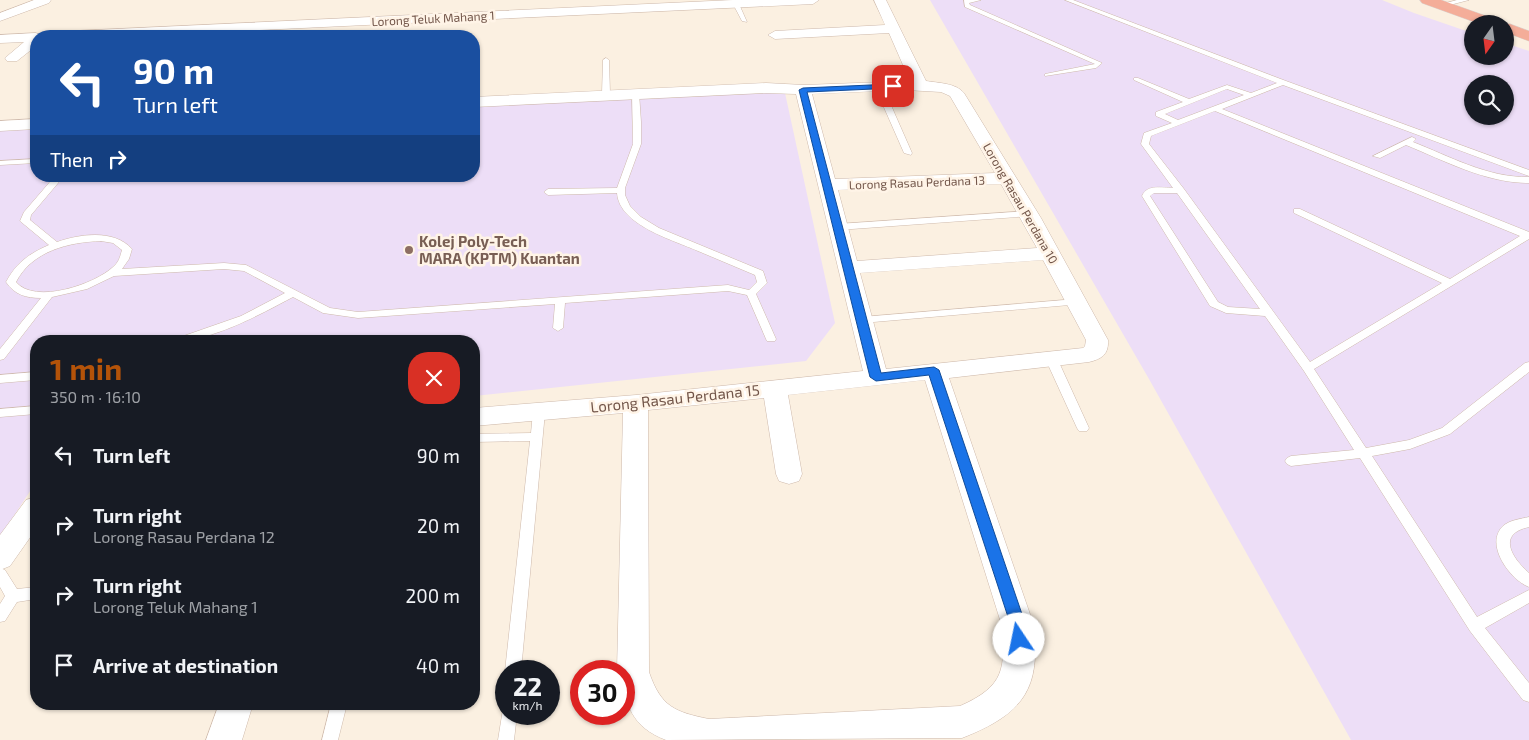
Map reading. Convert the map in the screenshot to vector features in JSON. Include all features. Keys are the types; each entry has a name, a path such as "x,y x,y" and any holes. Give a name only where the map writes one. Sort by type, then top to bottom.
{"highway":[{"path":"1409,0 1464,20"},
{"path":"1427,0 1449,4 1474,15"},
{"path":"1514,30 1529,36"},
{"path":"1514,37 1529,42"}],"street":[{"path":"0,17 45,0"},
{"name":"Lorong Teluk Mahang 1","path":"268,30 466,16 557,6 736,4 813,0"},
{"path":"480,102 606,94 766,88 803,90 920,85 880,0"},
{"path":"462,30 466,16"},
{"path":"393,30 397,20"},
{"path":"776,36 894,29"},
{"path":"0,39 30,38"},
{"path":"12,58 30,43"},
{"name":"Lorong Rasau Perdana 10","path":"920,85 950,89 956,93 1008,178 1077,302 1097,340 1097,349"},
{"path":"803,90 876,377"},
{"path":"0,126 30,124"},
{"name":"Lorong Rasau Perdana 13","path":"827,185 1008,178"},
{"path":"848,268 1050,253"},
{"name":"Lorong Rasau Perdana 15","path":"480,417 636,403 1090,355 1097,349"},
{"path":"636,403 633,672 640,696 652,715 675,729 709,736 962,722 996,704 1011,688 1015,683 1021,655 1017,623 934,370"},
{"path":"775,388 789,474"},
{"path":"0,558 30,516"},
{"path":"224,740 234,710"}],"lane":[{"path":"978,0 966,2 967,6 1099,62 1096,66 1047,74"},
{"path":"1068,0 1283,83 1529,174"},
{"path":"1449,4 1466,0"},
{"path":"736,4 745,21"},
{"path":"606,60 606,94"},
{"path":"1136,79 1189,102"},
{"path":"1283,83 1147,135 1145,144 1308,368 1475,626 1529,695"},
{"path":"879,87 908,153"},
{"path":"1178,123 1159,114 1227,87 1251,95"},
{"path":"635,93 638,131 635,153 621,190 625,207 656,230 760,273 762,283 751,293"},
{"path":"1216,109 1528,236"},
{"path":"1377,156 1422,134"},
{"path":"1406,142 1504,179 1529,180"},
{"path":"0,164 30,162"},
{"path":"55,182 27,214 25,221 56,246"},
{"path":"548,192 621,190"},
{"path":"1181,191 1152,190 1146,196 1214,304 1226,310 1269,314"},
{"path":"1297,211 1449,282"},
{"path":"838,227 1028,214"},
{"path":"1308,368 1528,236"},
{"path":"88,239 114,240 123,244 127,250 127,256 122,264 112,273 83,287 49,295 22,293 15,288 12,282 13,275 29,259 56,246 88,239"},
{"path":"112,273 224,266 246,268 327,312 358,315 728,288 751,293"},
{"path":"196,335 245,318 292,293"},
{"path":"751,293 771,339"},
{"path":"0,356 49,295"},
{"path":"558,328 560,300"},
{"path":"862,320 1077,302"},
{"path":"1051,358 1083,428"},
{"path":"1290,461 1364,452 1417,442 1446,431 1529,366"},
{"path":"0,379 30,376"},
{"path":"0,413 30,410"},
{"path":"514,660 539,412"},
{"path":"480,438 536,437"},
{"path":"1529,522 1512,525 1504,534 1502,546 1509,560 1529,581"},
{"path":"0,574 13,596"},
{"path":"0,616 13,596 30,594"},
{"path":"1475,626 1529,596"},
{"path":"330,740 338,710"},
{"path":"506,740 508,725"}],"shaded area":[{"path":"930,0 1382,0 1464,30 1464,65 1514,65 1514,46 1529,51 1529,740 1351,740 1149,379"},
{"name":"Kolej Poly-Tech MARA (KPTM) Kuantan","path":"673,93 785,93 835,323 806,361 480,395 480,335 30,335 30,491 0,537 0,128 30,126 30,182 480,182 480,103"}],"place":[{"name":"Kolej Poly-Tech MARA (KPTM) Kuantan","path":"409,250"}],"route":[{"path":"893,86 803,90 876,377 934,370 1017,623 1019,639"}]}
